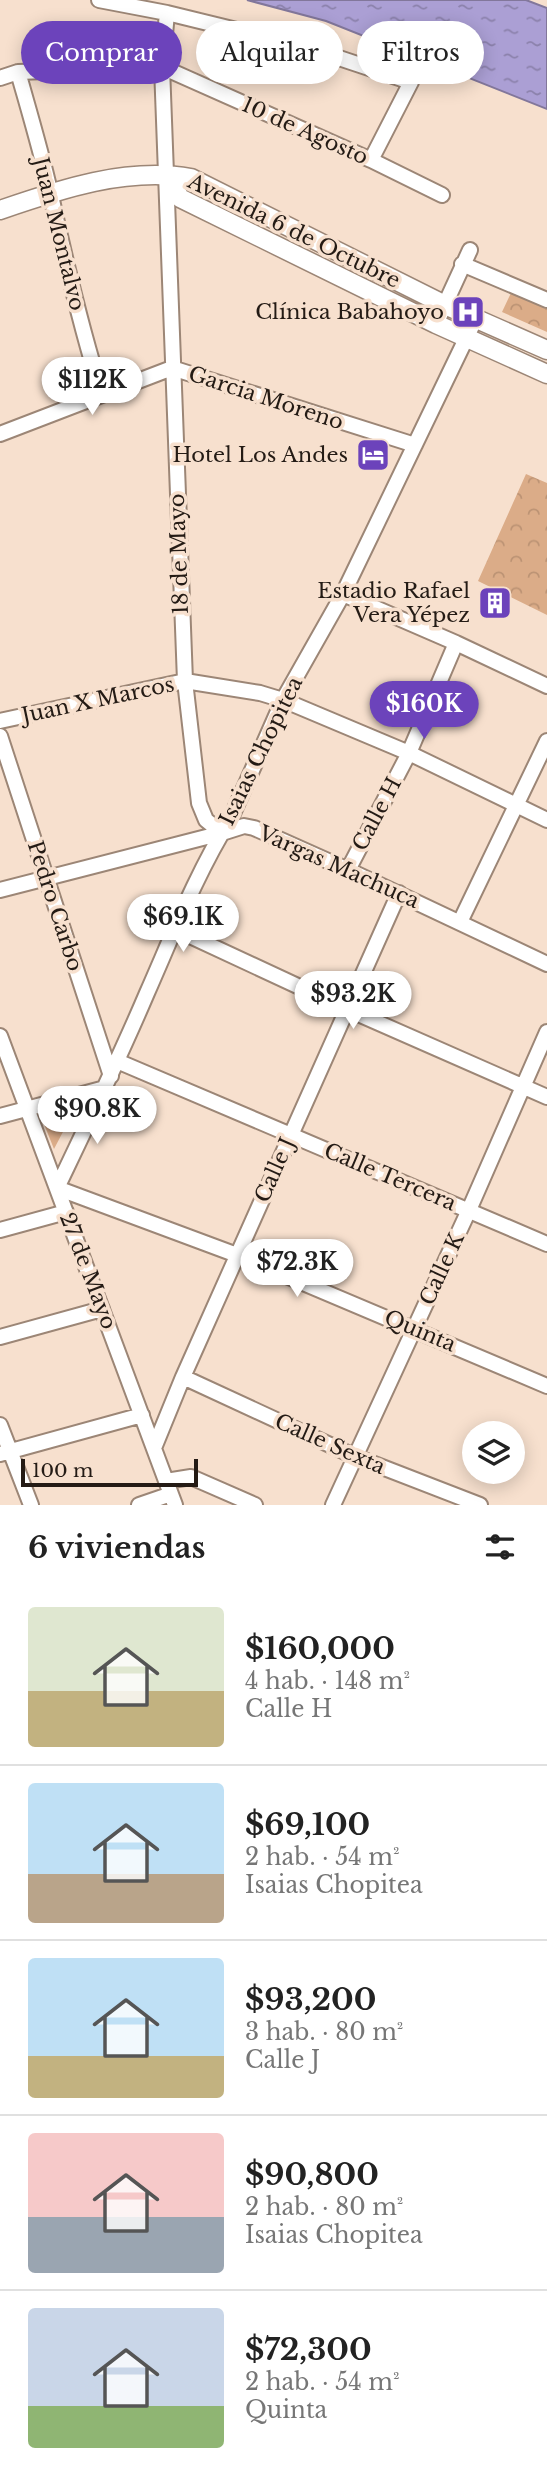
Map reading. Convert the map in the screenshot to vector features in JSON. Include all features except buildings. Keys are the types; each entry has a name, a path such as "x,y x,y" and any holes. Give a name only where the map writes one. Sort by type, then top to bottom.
{"main road":[{"path":"0,210 50,193 135,174 167,174"},
{"name":"Avenida 6 de Octubre","path":"167,174 191,178 445,305 547,350"},
{"name":"Avenida 6 de Octubre","path":"167,174 180,198 436,324 547,374"}],"street":[{"path":"99,0 167,13 306,47 411,82 371,160"},
{"name":"18 de Mayo","path":"166,21 167,13"},
{"name":"Juan Montalvo","path":"18,72 79,318 102,395"},
{"name":"10 de Agosto","path":"0,78 21,72"},
{"name":"10 de Agosto","path":"182,77 371,160 442,195"},
{"name":"18 de Mayo","path":"163,84 185,681 199,803 206,820 222,834"},
{"path":"436,324 470,250"},
{"path":"462,264 547,300"},
{"name":"Isaias Chopitea","path":"57,1188 108,1082 175,929 231,818 283,700 343,594 476,318"},
{"name":"Garcia Moreno","path":"0,434 172,368 415,445"},
{"path":"343,594 456,643 547,687"},
{"name":"Calle H","path":"348,870 409,753 456,643"},
{"name":"Juan X Marcos","path":"0,722 185,681 260,693 409,753 547,820"},
{"name":"Pedro Carbo","path":"0,736 108,1082"},
{"path":"460,922 547,741"},
{"name":"Vargas Machuca","path":"0,890 222,834 244,826 254,828 399,893 547,964"},
{"name":"Calle J","path":"154,1448 183,1377 399,893"},
{"path":"175,929 347,1009 547,1097"},
{"name":"Calle K","path":"333,1505 469,1210 547,1032"},
{"name":"27 de Mayo","path":"0,1036 171,1494"},
{"name":"Calle Tercera","path":"117,1062 547,1244"},
{"path":"0,1116 108,1082"},
{"name":"Quinta","path":"57,1188 237,1255 547,1386"},
{"path":"0,1230 66,1212"},
{"path":"0,1336 102,1309"},
{"name":"Calle Sexta","path":"183,1377 356,1457 480,1505"},
{"path":"5,1453 142,1415"},
{"path":"0,1424 5,1453 31,1505"},
{"path":"139,1505 171,1494 191,1478 254,1505"}],"green space":[{"path":"511,293 547,309 547,332 502,312"},
{"path":"526,474 547,483 547,615 478,581"},
{"path":"77,1105 54,1149 40,1114"}],"water":[{"path":"247,0 526,0 547,8 547,109 484,84 484,21 357,21 357,33 343,28 343,21 326,21"}],"place":[{"name":"Clínica Babahoyo","path":"468,312"},
{"name":"Hotel Los Andes","path":"373,455"},
{"name":"Estadio Rafael Vera Yépez","path":"495,603"}]}
